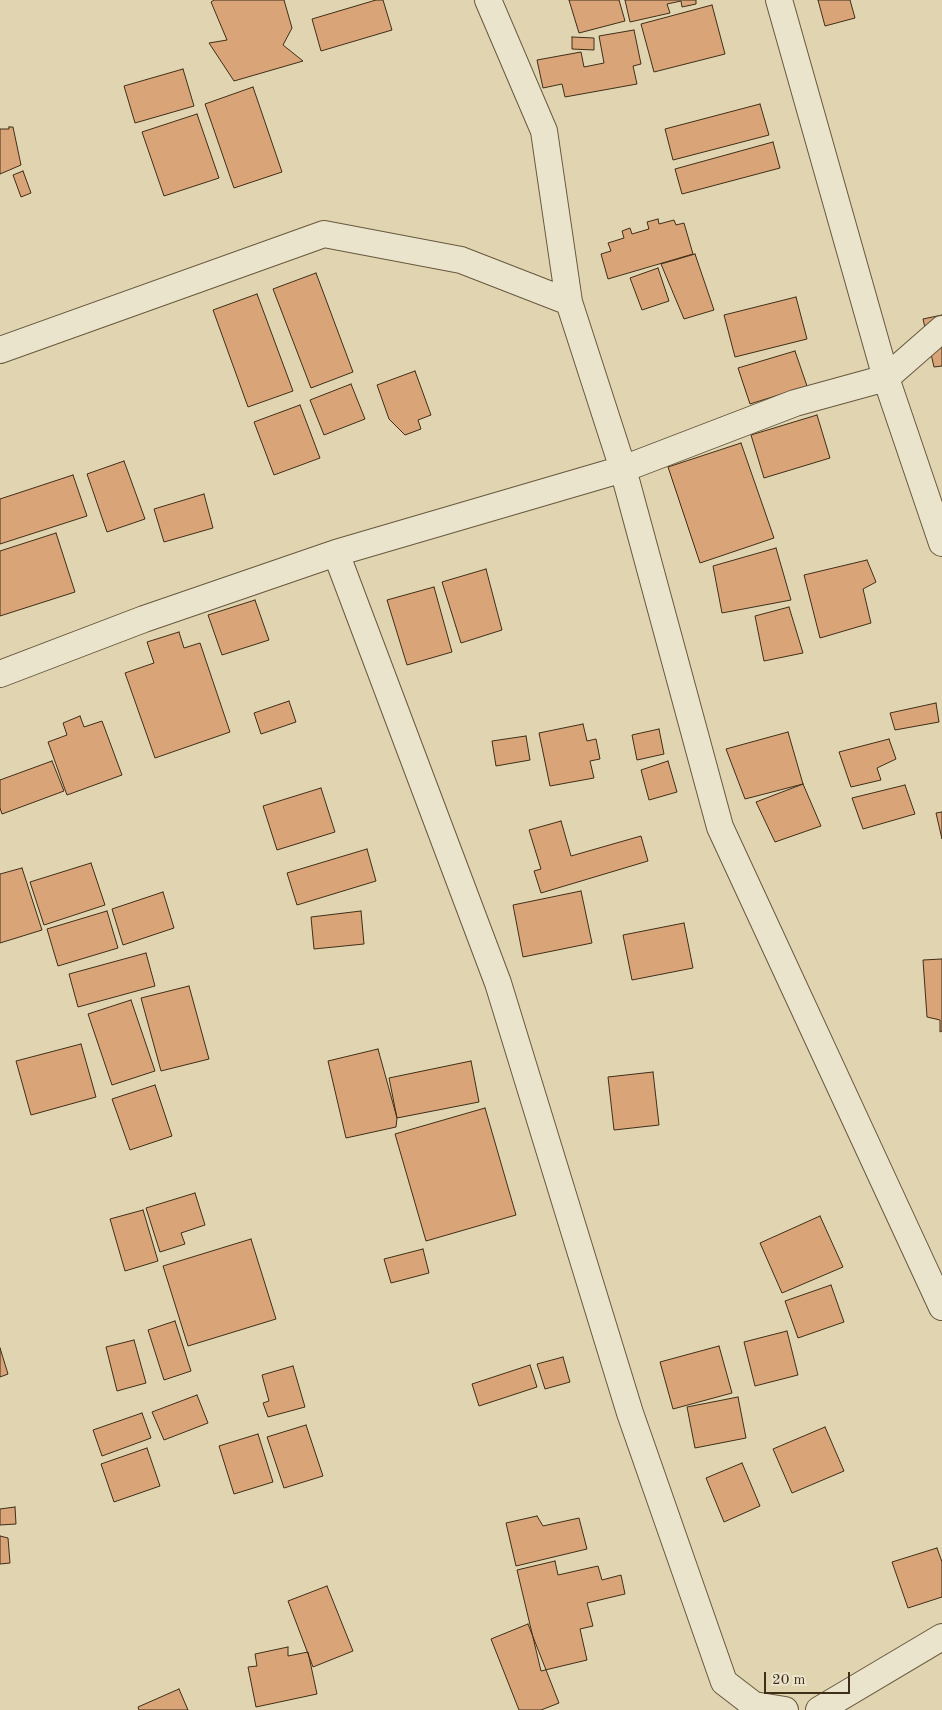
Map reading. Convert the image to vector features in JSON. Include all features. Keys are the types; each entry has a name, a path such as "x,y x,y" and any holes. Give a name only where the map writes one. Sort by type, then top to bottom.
{"street":[{"path":"488,0 544,131 569,302 623,469 720,827 942,1307"},
{"path":"780,0 886,378 942,543"},
{"path":"0,350 324,234 461,260 569,302"},
{"path":"0,674 144,619 336,553 623,469 794,402 886,378 942,328"},
{"path":"336,553 498,983 630,1413 724,1682 754,1705 785,1710"},
{"path":"820,1710 942,1637"}],"building":[{"path":"214,0 284,0 292,28 283,45 303,61 234,81 209,43 227,40 211,2"},
{"path":"376,0 383,0 392,30 321,51 312,19"},
{"path":"569,0 619,0 625,21 579,33"},
{"path":"625,0 696,0 696,4 682,7 681,1 667,4 670,13 630,22"},
{"path":"818,0 850,0 855,18 825,26"},
{"path":"712,5 725,54 654,72 641,24"},
{"path":"634,30 641,64 633,66 637,84 565,97 562,84 543,88 537,60 581,52 584,67 604,63 599,36"},
{"path":"572,37 594,38 594,50 572,49"},
{"path":"183,69 194,106 135,123 124,86"},
{"path":"253,87 282,172 234,188 205,104"},
{"path":"760,104 769,135 673,160 665,129"},
{"path":"197,114 219,178 164,196 142,132"},
{"path":"9,127 13,127 21,165 0,174 0,129 9,129"},
{"path":"773,142 780,168 682,194 675,169"},
{"path":"23,171 31,193 21,197 13,175"},
{"path":"658,219 659,224 674,220 676,225 684,223 693,254 608,279 601,254 611,251 608,243 624,238 622,231 630,228 632,234 649,229 647,222"},
{"path":"695,254 714,310 684,319 661,264"},
{"path":"658,268 669,301 642,310 630,278"},
{"path":"316,273 353,372 311,388 273,289"},
{"path":"257,294 293,391 248,407 213,310"},
{"path":"796,297 807,339 735,357 724,315"},
{"path":"942,315 942,366 934,367 923,319"},
{"path":"795,351 807,386 750,404 738,368"},
{"path":"415,371 431,415 418,420 421,429 405,435 389,419 377,385"},
{"path":"351,384 365,419 324,435 310,400"},
{"path":"300,405 320,458 274,475 254,422"},
{"path":"817,415 830,458 764,478 751,435"},
{"path":"741,443 774,538 700,563 668,467"},
{"path":"124,461 145,519 107,532 87,474"},
{"path":"73,475 87,516 0,544 0,499"},
{"path":"204,494 213,528 164,542 154,509"},
{"path":"56,533 75,592 0,616 0,551"},
{"path":"776,548 791,600 722,613 713,566"},
{"path":"867,560 876,582 863,589 871,623 820,638 804,575"},
{"path":"486,569 502,630 461,643 442,582"},
{"path":"434,587 452,652 407,665 387,600"},
{"path":"255,600 269,640 222,655 208,615"},
{"path":"789,607 803,653 764,661 755,616"},
{"path":"179,632 184,648 200,643 230,732 155,758 125,673 154,663 147,642"},
{"path":"289,701 296,722 261,734 254,713"},
{"path":"936,703 939,722 895,730 890,713"},
{"path":"80,716 84,727 102,721 122,775 67,795 48,742 67,735 63,723"},
{"path":"583,724 587,741 596,739 600,759 590,761 594,778 550,786 539,733"},
{"path":"659,729 664,754 637,760 632,735"},
{"path":"788,732 803,784 745,799 726,749"},
{"path":"526,736 530,760 496,766 492,741"},
{"path":"889,739 896,759 877,768 881,780 851,787 839,752"},
{"path":"52,761 64,791 2,814 0,808 0,780"},
{"path":"668,761 677,792 649,800 641,770"},
{"path":"803,784 821,826 775,842 756,802"},
{"path":"905,785 915,814 863,829 852,798"},
{"path":"321,788 335,832 277,850 263,806"},
{"path":"942,812 942,839 936,813"},
{"path":"561,821 571,856 641,836 648,861 541,893 534,871 541,869 529,830"},
{"path":"367,849 376,881 297,905 287,873"},
{"path":"91,863 105,905 44,925 30,882"},
{"path":"22,868 42,930 0,943 0,874"},
{"path":"581,891 592,943 523,957 513,905"},
{"path":"163,892 174,928 123,945 112,909"},
{"path":"107,911 118,948 58,966 47,929"},
{"path":"361,911 364,944 314,949 311,917"},
{"path":"684,923 693,968 632,980 623,935"},
{"path":"146,953 155,986 78,1007 69,974"},
{"path":"942,959 942,1031 940,1032 940,1020 927,1017 923,960"},
{"path":"189,986 209,1059 161,1071 141,998"},
{"path":"131,1000 155,1071 112,1085 88,1014"},
{"path":"81,1044 96,1097 31,1115 16,1061"},
{"path":"378,1049 397,1118 396,1127 346,1138 328,1061"},
{"path":"471,1061 479,1102 397,1118 389,1078"},
{"path":"653,1072 659,1125 614,1130 608,1077"},
{"path":"155,1085 172,1136 130,1150 112,1099"},
{"path":"485,1108 516,1215 426,1241 395,1134"},
{"path":"195,1193 205,1225 181,1233 185,1244 160,1252 146,1208"},
{"path":"143,1210 158,1261 125,1271 110,1219"},
{"path":"820,1216 843,1267 782,1293 760,1243"},
{"path":"251,1239 276,1319 188,1346 163,1266"},
{"path":"423,1249 429,1273 391,1283 384,1259"},
{"path":"831,1285 844,1322 798,1338 785,1301"},
{"path":"175,1321 191,1371 164,1380 148,1330"},
{"path":"787,1331 798,1375 755,1386 744,1342"},
{"path":"134,1340 146,1383 117,1391 106,1347"},
{"path":"719,1346 732,1393 673,1409 660,1362"},
{"path":"0,1348 8,1374 0,1377"},
{"path":"563,1357 570,1382 545,1389 537,1364"},
{"path":"530,1365 537,1387 479,1406 472,1384"},
{"path":"293,1366 305,1407 268,1417 263,1403 269,1401 262,1375"},
{"path":"197,1395 208,1423 164,1440 152,1412"},
{"path":"738,1397 746,1438 695,1448 687,1407"},
{"path":"142,1413 151,1438 102,1456 93,1430"},
{"path":"306,1425 323,1476 284,1488 267,1437"},
{"path":"825,1427 844,1471 792,1493 773,1449"},
{"path":"258,1434 273,1482 234,1494 219,1446"},
{"path":"147,1448 160,1486 114,1502 101,1464"},
{"path":"742,1463 760,1506 724,1522 706,1478"},
{"path":"15,1507 16,1524 0,1525 0,1509"},
{"path":"537,1516 543,1526 579,1518 587,1549 516,1566 506,1523"},
{"path":"0,1536 8,1538 10,1563 0,1564"},
{"path":"937,1548 942,1562 942,1597 908,1608 892,1562"},
{"path":"555,1561 558,1575 598,1566 602,1580 621,1575 625,1594 587,1603 593,1626 580,1629 587,1660 541,1671 517,1570"},
{"path":"327,1586 353,1651 313,1667 288,1601"},
{"path":"528,1624 559,1703 541,1710 519,1710 491,1639"},
{"path":"288,1647 288,1656 308,1652 317,1694 256,1707 248,1667 257,1666 255,1654"},
{"path":"179,1689 188,1710 139,1710 138,1707"}]}
